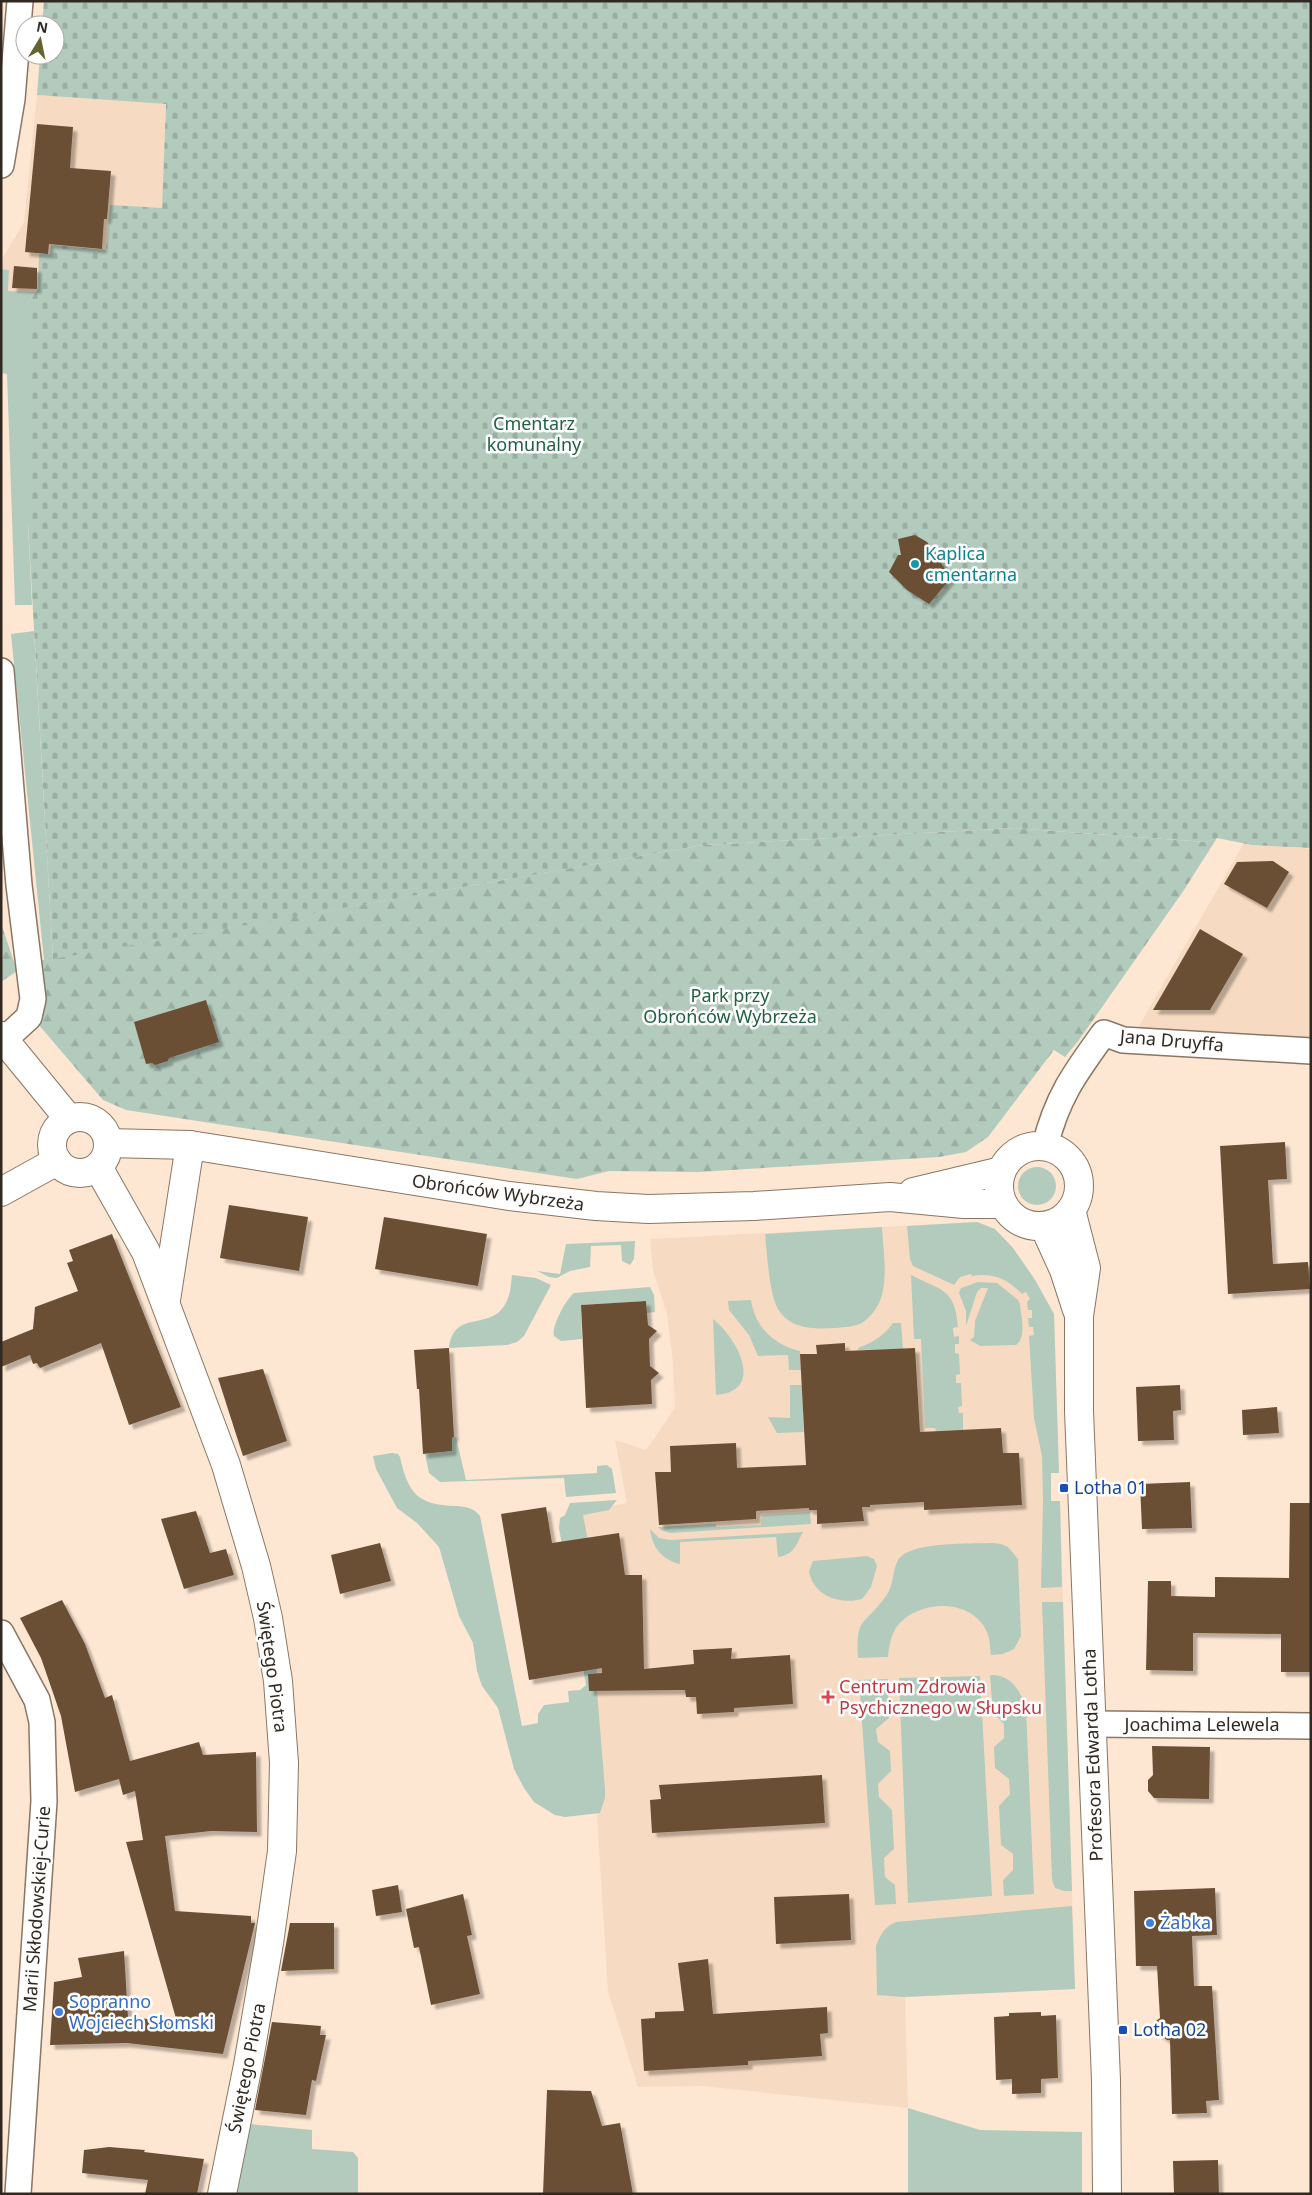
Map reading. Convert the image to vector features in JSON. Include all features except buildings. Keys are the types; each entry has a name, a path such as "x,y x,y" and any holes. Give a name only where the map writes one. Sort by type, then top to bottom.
{"street":[{"path":"1,165 12,99 20,1"},
{"path":"1,670 19,885 33,999 29,1017 3,1038 69,1119"},
{"name":"Jana Druyffa","path":"1045,1146 1052,1117 1070,1080 1104,1033 1123,1040 1311,1051"},
{"path":"77,1117 92,1119 103,1129 103,1155 80,1173 71,1172 57,1161 53,1152 52,1142 55,1132 69,1119 77,1117"},
{"path":"166,1301 190,1146"},
{"name":"Obrońców Wybrzeża","path":"103,1155 190,1146 509,1196 596,1206 648,1209 754,1206 890,1197 964,1204 1002,1204"},
{"path":"1032,1146 1045,1146 1058,1151 1069,1159 1076,1170 1079,1184 1077,1197 1071,1210 1064,1217 1044,1226 1032,1225 1020,1221 1010,1214 1002,1204 998,1182 1001,1171 1008,1159 1019,1151 1032,1146"},
{"name":"Świętego Piotra","path":"103,1155 166,1301 226,1465 256,1566 268,1618 278,1681 284,1763 282,1851 270,1943 222,2194"},
{"path":"1,1192 57,1161"},
{"name":"Obrońców Wybrzeża","path":"890,1197 1001,1171"},
{"path":"1071,1210 1086,1268 1079,1316"},
{"path":"1044,1226 1064,1270 1079,1316"},
{"name":"Profesora Edwarda Lotha","path":"1079,1316 1079,1411 1106,2080 1107,2194"},
{"name":"Marii Skłodowskiej-Curie","path":"1,1633 37,1700 42,1722 44,1771 44,1800 18,2194"},
{"name":"Joachima Lelewela","path":"1093,1724 1311,1726"}],"shaded area":[{"path":"37,95 166,104 162,208 106,250 40,254 38,289 36,292 7,291 1,269 1,261 24,222"},
{"path":"1244,843 1311,849 1311,1040 1138,1028"},
{"name":"Centrum Zdrowia Psychicznego w Słupsku","path":"977,1222 995,1229 1013,1248 1035,1279 1054,1314 1059,1473 1051,1473 1051,1501 1060,1501 1075,1989 905,1997 908,2108 702,2086 638,2087 608,1991 594,1770 582,1512 627,1503 615,1440 646,1450 675,1408 673,1363 667,1314 653,1271 650,1239"}],"green space":[{"name":"Cmentarz komunalny","path":"44,1 1311,1 1311,848 1252,845 1217,838 1206,842 1014,828 703,845 53,959 28,524 28,303 38,289 39,254 50,254 51,245 106,250 110,205 162,208 166,104 37,95 39,65 65,65 65,15 43,15"},
{"path":"1,269 9,270 8,291 36,292 28,303 28,524 32,605 15,605 7,374 1,373"},
{"path":"34,631 53,959 44,960 11,634"},
{"name":"Park przy Obrońców Wybrzeża","path":"1014,828 1206,842 1217,838 1184,890 1079,1040 1065,1057 1054,1050 988,1137 966,1152 939,1157 698,1172 609,1171 577,1179 126,1110 103,1100 32,1017 32,962 703,845"},
{"path":"1,923 17,971 1,982"},
{"path":"1037,1167 1051,1172 1056,1186 1051,1200 1037,1205 1023,1200 1018,1186 1023,1172"},
{"path":"977,1222 995,1229 1013,1248 1035,1280 1054,1314 1059,1473 1051,1473 1051,1501 1060,1501 1062,1587 1041,1588 1042,1456 1034,1418 1029,1336 1034,1335 1033,1327 1029,1327 1028,1318 1032,1318 1032,1310 1028,1310 1027,1302 1030,1299 1026,1292 1022,1294 1011,1284 993,1276 972,1276 971,1274 960,1277 954,1285 913,1266 910,1259 907,1226"},
{"path":"882,1227 885,1265 884,1285 879,1303 867,1319 853,1326 811,1328 796,1325 783,1316 772,1293 765,1234"},
{"path":"635,1241 634,1259 630,1265 622,1261 621,1245 591,1246 590,1267 570,1271 557,1278 549,1277 537,1271 560,1274 566,1244"},
{"path":"512,1275 536,1278 551,1285 524,1336 517,1342 507,1345 449,1348 452,1335 458,1328 466,1323 494,1316 502,1309 509,1295"},
{"path":"911,1275 945,1292 954,1305 958,1327 953,1328 954,1337 959,1336 959,1344 955,1344 955,1353 959,1354 960,1374 956,1375 956,1383 961,1383 962,1406 958,1407 959,1413 963,1413 963,1430 936,1431 935,1428 925,1428 921,1339 914,1339"},
{"path":"978,1282 997,1283 1018,1300 1022,1332 1016,1345 980,1346 970,1340 974,1337 975,1321 988,1288 981,1288 977,1292 966,1326 966,1311 959,1293 961,1288"},
{"path":"650,1287 654,1295 655,1312 647,1313 646,1301 581,1305 582,1339 561,1341 554,1336 555,1326 560,1313 574,1293"},
{"path":"751,1300 757,1319 767,1333 782,1344 800,1351 801,1370 789,1370 788,1355 758,1356 749,1335 729,1310 728,1301"},
{"path":"713,1319 731,1338 738,1350 743,1374 740,1384 731,1391 716,1395"},
{"path":"893,1323 901,1323 903,1349 858,1350 858,1348 882,1335"},
{"path":"790,1385 802,1385 804,1432 777,1433 768,1417 790,1418"},
{"path":"456,1437 466,1480 597,1473 597,1466 607,1465 612,1469 616,1493 566,1497 564,1478 440,1482 429,1473 425,1454 452,1451 452,1438"},
{"path":"398,1454 400,1457 407,1480 416,1495 432,1503 469,1508 480,1516 522,1726 538,1723 538,1714 544,1705 569,1702 568,1691 580,1690 586,1685 559,1528 560,1518 565,1515 570,1503 617,1500 609,1510 583,1515 595,1576 597,1691 605,1789 605,1798 600,1813 565,1817 555,1815 534,1802 524,1788 514,1769 498,1708 482,1686 477,1671 473,1643 459,1616 439,1547 417,1523 397,1508 376,1469 373,1456"},
{"path":"810,1512 811,1524 670,1533 658,1527 716,1524 716,1527 761,1525 762,1515"},
{"path":"650,1529 659,1538 670,1540 803,1532 796,1545 788,1554 778,1557 776,1537 680,1542 680,1564 668,1560 659,1552 653,1542"},
{"path":"993,1543 1008,1547 1018,1559 1021,1636 1014,1649 1003,1654 991,1655 988,1635 980,1621 970,1613 958,1608 945,1606 919,1610 908,1616 898,1625 894,1632 888,1657 858,1658 857,1645 860,1628 889,1592 898,1560 905,1554 915,1549 942,1545"},
{"path":"867,1556 874,1559 877,1566 871,1587 862,1599 845,1601 829,1597 816,1587 812,1580 809,1571 813,1561"},
{"path":"1042,1602 1063,1602 1072,1891 1055,1888 1052,1880"},
{"path":"990,1675 1004,1677 1014,1685 1026,1709 1034,1894 1004,1896 1003,1880 1013,1870 1013,1854 1001,1845 999,1806 1010,1794 1009,1779 995,1768 994,1747 1004,1738 1004,1724 993,1713"},
{"path":"980,1676 992,1896 908,1903 899,1678"},
{"path":"888,1679 889,1718 876,1729 878,1742 890,1751 891,1771 878,1784 879,1797 892,1810 894,1849 884,1858 885,1877 895,1885 896,1904 875,1905 859,1680"},
{"path":"1072,1906 1075,1989 904,1997 877,1995 876,1946 883,1931 896,1922"},
{"path":"908,2108 980,2130 1082,2132 1082,2194 908,2194"},
{"path":"250,2124 312,2130 312,2149 353,2152 358,2158 358,2194 236,2194"}],"place":[{"name":"Kaplica cmentarna","path":"915,564"},
{"name":"Lotha 01","path":"1064,1488"},
{"name":"Centrum Zdrowia Psychicznego w Słupsku","path":"828,1697"},
{"name":"Żabka","path":"1150,1923"},
{"name":"Sopranno Wojciech Słomski","path":"59,2012"},
{"name":"Lotha 02","path":"1123,2030"}]}
